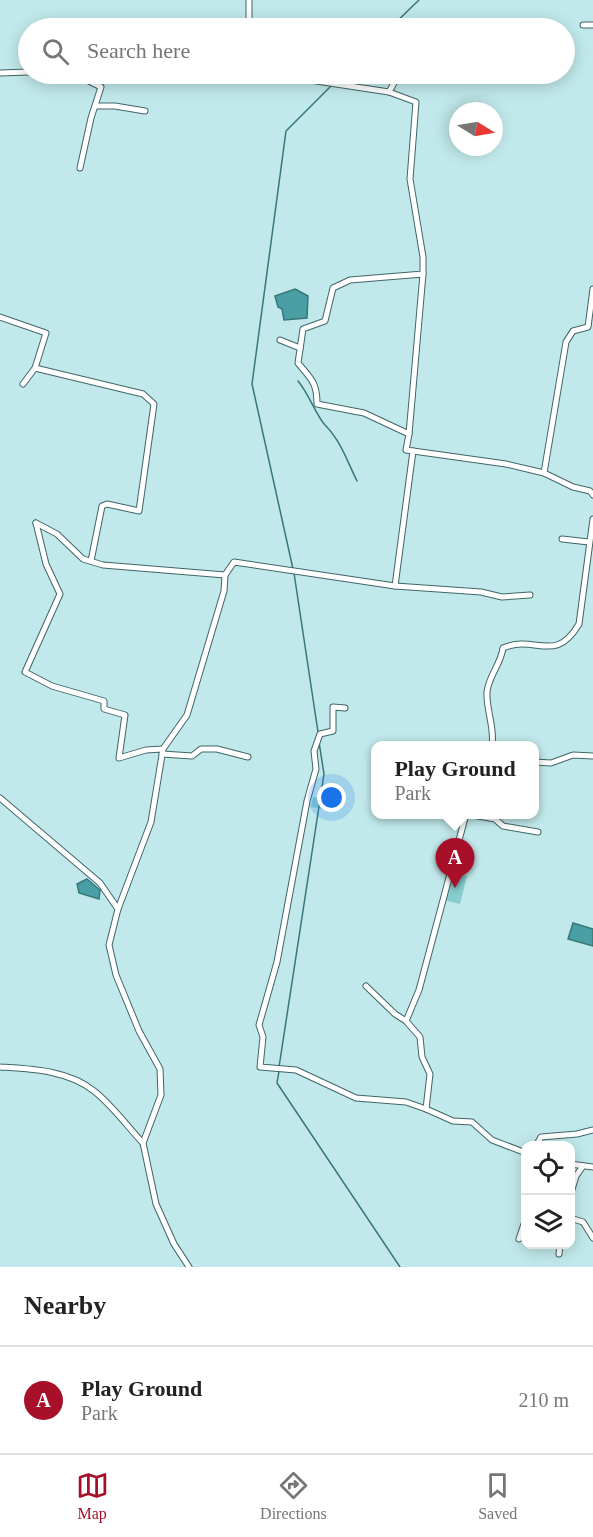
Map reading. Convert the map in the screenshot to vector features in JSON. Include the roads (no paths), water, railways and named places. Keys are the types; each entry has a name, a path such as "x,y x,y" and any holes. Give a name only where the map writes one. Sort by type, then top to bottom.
{"street":[{"path":"249,0 249,18"},
{"path":"583,25 593,25"},
{"path":"0,73 18,72"},
{"path":"80,168 91,118 101,87 95,84"},
{"path":"336,84 389,92 416,102 410,179 423,257 423,274 406,450 467,456 544,473 573,487 590,491 593,495"},
{"path":"389,92 393,84"},
{"path":"96,106 115,106 145,111"},
{"path":"409,434 364,413 317,404 317,390 313,378 298,363 303,329 325,321 333,288 350,280 423,274"},
{"path":"544,473 566,342 573,331 588,327 593,290"},
{"path":"0,317 46,333 35,368 23,384"},
{"path":"280,340 300,348"},
{"path":"35,368 143,394 154,404 139,511 107,504 102,506 91,561"},
{"path":"395,586 413,451"},
{"path":"492,741 487,692 492,673 502,659 503,648 513,644 555,648 571,639 579,624 593,519"},
{"path":"225,575 103,565 83,559 57,534 36,523 46,564 60,594 25,672 52,686 104,701 104,709 125,714 119,758 146,750 192,756 201,749 217,748 248,757"},
{"path":"562,539 589,542"},
{"path":"142,1143 161,1095 160,1069 139,1031 116,975 109,945 118,909 152,822 163,751 187,715 224,591 225,575 234,562 395,586 481,592 502,597 530,595"},
{"path":"345,708 333,706 333,731 320,734 314,751 316,769 307,801 277,962 259,1026 263,1037 260,1067 296,1070 356,1098 406,1102 453,1121 472,1122 492,1140 521,1151"},
{"path":"539,762 558,761 573,754 593,756"},
{"path":"0,798 100,883 118,909"},
{"path":"406,1021 419,990 465,819"},
{"path":"495,819 503,826 538,832"},
{"path":"366,986 395,1014 406,1021 420,1037 422,1056 430,1074 426,1109"},
{"path":"0,1067 29,1068 67,1077 94,1090 142,1143 156,1203 174,1244 189,1267"},
{"path":"539,1141 542,1137 593,1130"},
{"path":"575,1165 593,1167"},
{"path":"571,1195 576,1176 583,1166"},
{"path":"575,1220 583,1222 593,1238"},
{"path":"519,1239 521,1232"},
{"path":"559,1254 560,1249"}],"waterway":[{"path":"400,18 419,0"},
{"path":"293,569 252,384 286,131 331,86"},
{"path":"298,381 322,421 340,444 357,481"},
{"path":"294,573 318,732"},
{"path":"279,1067 324,774 319,742"},
{"path":"279,1071 277,1083 400,1267"}],"place":[{"name":"Play Ground","path":"455,888"}]}
